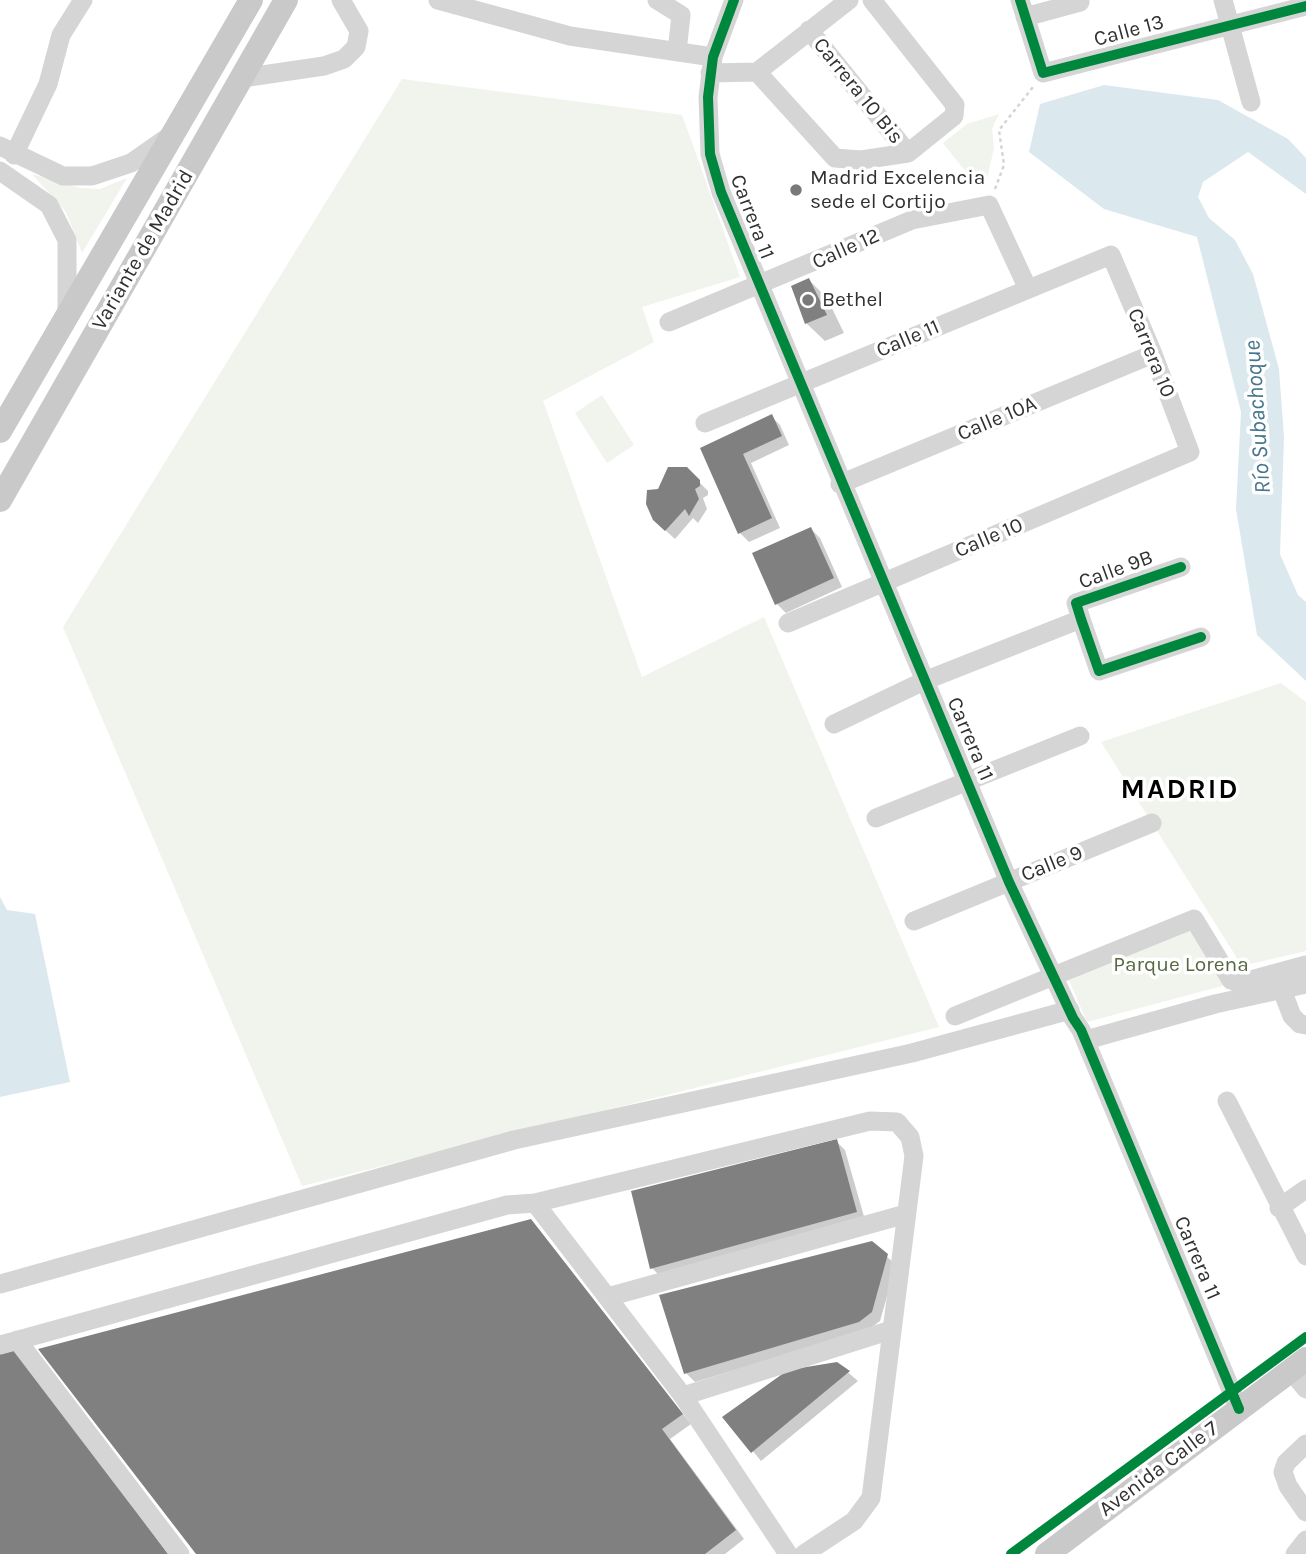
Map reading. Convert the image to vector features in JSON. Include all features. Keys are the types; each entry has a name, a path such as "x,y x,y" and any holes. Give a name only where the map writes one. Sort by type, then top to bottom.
{"main road":[{"name":"Variante de Madrid","path":"0,431 251,0"},
{"name":"Variante de Madrid","path":"0,500 286,0"},
{"name":"Avenida Calle 7","path":"1047,1554 1240,1409 1301,1373"}],"street":[{"path":"83,0 61,34 48,84 7,150 63,176 92,176 131,163 175,132"},
{"path":"438,0 570,36 677,52 711,65 757,72 835,158 869,160 908,153 954,116 956,110 955,105 872,0"},
{"path":"657,0 681,15 677,52"},
{"path":"711,65 734,0"},
{"path":"757,72 849,0"},
{"path":"1223,0 1251,102"},
{"path":"1044,73 1023,8 1080,2"},
{"path":"242,78 324,66 344,59 356,47 359,31 349,4"},
{"name":"Calle 13","path":"1044,73 1306,6"},
{"name":"Carrera 10 Bis","path":"809,30 908,153"},
{"name":"Carrera 11","path":"711,65 710,154 721,192 840,484 1009,882 1086,1040 1240,1409"},
{"path":"0,171 49,205 67,240 66,321"},
{"path":"989,205 1028,289"},
{"name":"Calle 12","path":"669,322 759,287 912,220 989,205"},
{"name":"Calle 11","path":"705,423 1111,254"},
{"name":"Carrera 10","path":"1111,254 1191,452"},
{"name":"Calle 10A","path":"840,484 1153,354"},
{"name":"Calle 10","path":"788,623 1191,452"},
{"name":"Calle 9B","path":"834,724 924,681 1081,619 1076,603 1181,567"},
{"path":"1081,619 1099,671 1201,637"},
{"path":"876,818 1080,736"},
{"name":"Calle 9","path":"914,920 1152,823"},
{"path":"955,1016 1194,919 1231,980 1240,983 1306,965"},
{"path":"1086,1040 1306,984"},
{"path":"1282,990 1292,1016 1300,1024 1306,1025"},
{"path":"0,1284 514,1140 912,1053 1070,1010"},
{"path":"1227,1101 1279,1208 1306,1256"},
{"path":"180,1554 8,1343 508,1205 536,1202 870,1121 897,1122 910,1137 914,1156 871,1498 854,1521 804,1554"},
{"path":"1279,1208 1306,1189"},
{"path":"536,1202 683,1396 788,1554"},
{"path":"608,1297 906,1214"},
{"path":"683,1396 891,1330"},
{"path":"1306,1444 1286,1463 1283,1472 1306,1512"},
{"path":"1295,1554 1306,1540"}],"path":[{"path":"989,205 1004,165 999,130 1044,73"}],"green space":[{"path":"402,79 682,115 740,277 642,307 654,342 543,401 642,677 764,617 939,1027 302,1186 63,627"},
{"path":"999,114 992,129 994,148 985,188 961,166 943,143 967,124"},
{"path":"32,174 80,188 100,189 127,178 82,253 66,212"},
{"path":"602,395 634,445 607,463 575,413"},
{"path":"1281,683 1306,702 1306,951 1242,966 1101,742"},
{"name":"Parque Lorena","path":"1196,925 1226,985 1087,1022 1068,978"}],"water":[{"name":"Río Subachoque","path":"1104,85 1218,100 1288,139 1306,158 1306,194 1248,152 1203,182 1198,197 1209,218 1235,240 1253,274 1279,369 1284,437 1280,554 1298,595 1306,602 1306,681 1257,635 1236,509 1241,412 1197,237 1104,209 1029,152 1040,104"},
{"path":"0,897 7,910 35,914 70,1082 0,1097"}],"building":[{"name":"Bethel","path":"809,278 827,315 805,324 791,286"},
{"path":"772,414 782,436 743,454 772,518 738,534 700,448"},
{"path":"668,467 687,467 700,480 700,486 695,489 699,499 689,516 685,509 665,531 653,520 646,504 647,490 658,489"},
{"path":"811,527 834,578 775,605 752,553"},
{"path":"837,1139 857,1212 650,1269 631,1191"},
{"path":"531,1219 683,1414 662,1429 736,1530 705,1554 196,1554 38,1349"},
{"path":"872,1241 888,1254 872,1312 859,1322 684,1374 659,1295"},
{"path":"12,1343 168,1554 0,1554 0,1348"},
{"path":"837,1362 850,1371 751,1453 722,1417 788,1370"}],"cycle path":[{"path":"734,0 713,57 708,97 710,154 721,192 1009,882 1081,1030 1239,1409"},
{"path":"1020,0 1043,73 1306,6"},
{"path":"1181,567 1076,603 1099,671 1201,637"},
{"path":"1011,1554 1306,1337"}],"place":[{"name":"Madrid Excelencia sede el Cortijo","path":"796,190"},
{"name":"Bethel","path":"808,300"}],"district":[{"name":"MADRID","path":"1180,790"}]}
